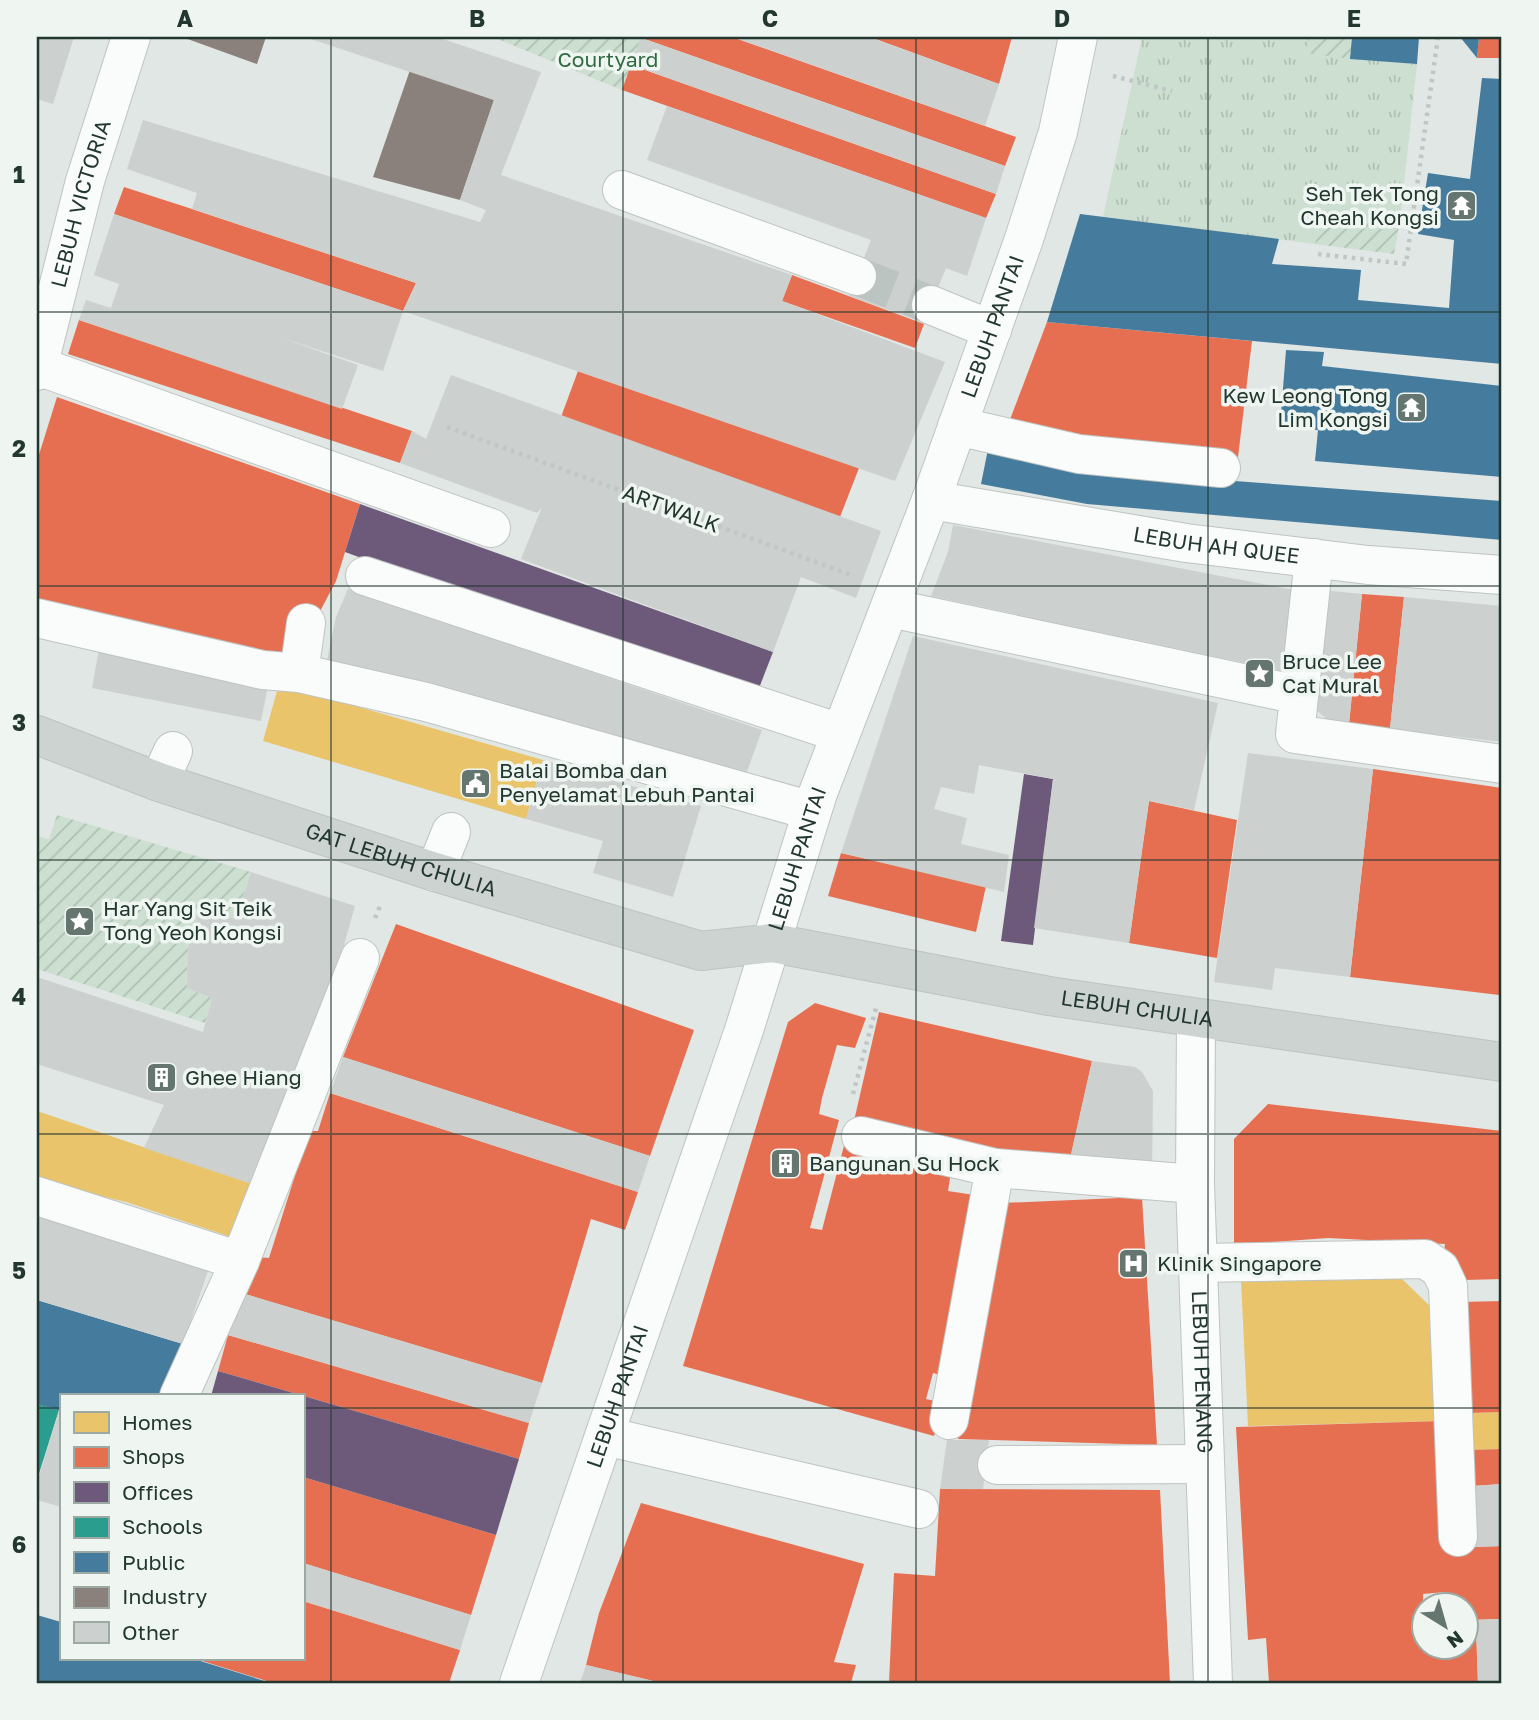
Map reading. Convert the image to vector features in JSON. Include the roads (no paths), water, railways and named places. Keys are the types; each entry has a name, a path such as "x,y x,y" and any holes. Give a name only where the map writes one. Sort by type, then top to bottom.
{"main road":[{"name":"GAT LEBUH CHULIA","path":"37,735 166,766 435,872 701,951 774,943"},
{"name":"LEBUH CHULIA","path":"774,943 1049,996 1502,1062"}],"street":[{"name":"LEBUH VICTORIA","path":"37,369 85,181 131,37"},
{"name":"LEBUH PANTAI","path":"519,1683 774,943 812,811 931,500 992,330 1058,132 1075,50"},
{"path":"622,190 857,276"},
{"path":"931,305 992,330"},
{"path":"37,369 491,528"},
{"path":"957,426 1079,454 1221,468"},
{"name":"LEBUH AH QUEE","path":"931,500 1186,543 1502,575"},
{"path":"1314,558 1295,734 1502,764"},
{"path":"365,576 840,733"},
{"path":"892,600 1299,695"},
{"path":"37,618 263,670 299,673 426,702 812,811"},
{"path":"299,673 306,624"},
{"path":"435,872 450,832"},
{"path":"180,1394 240,1261 360,958"},
{"name":"LEBUH PENANG","path":"1196,1017 1195,1184 1213,1683"},
{"path":"861,1136 995,1168 1195,1184"},
{"path":"949,1420 995,1168"},
{"path":"37,1196 240,1261"},
{"path":"1198,1263 1425,1259 1440,1269 1448,1286 1458,1537"},
{"path":"605,1436 919,1509"},
{"path":"997,1465 1205,1464"}],"tunnel":[{"path":"857,276 931,305"}],"place":[{"name":"Seh Tek Tong Cheah Kongsi","path":"1462,206"},
{"name":"Kew Leong Tong Lim Kongsi","path":"1411,408"},
{"name":"Bruce Lee Cat Mural","path":"1259,674"},
{"name":"Balai Bomba dan Penyelamat Lebuh Pantai","path":"476,783"},
{"name":"Har Yang Sit Teik Tong Yeoh Kongsi","path":"80,921"},
{"name":"Ghee Hiang","path":"162,1078"},
{"name":"Bangunan Su Hock","path":"786,1164"},
{"name":"Klinik Singapore","path":"1134,1264"}],"park label":[{"name":"Courtyard","path":"608,60"}]}
